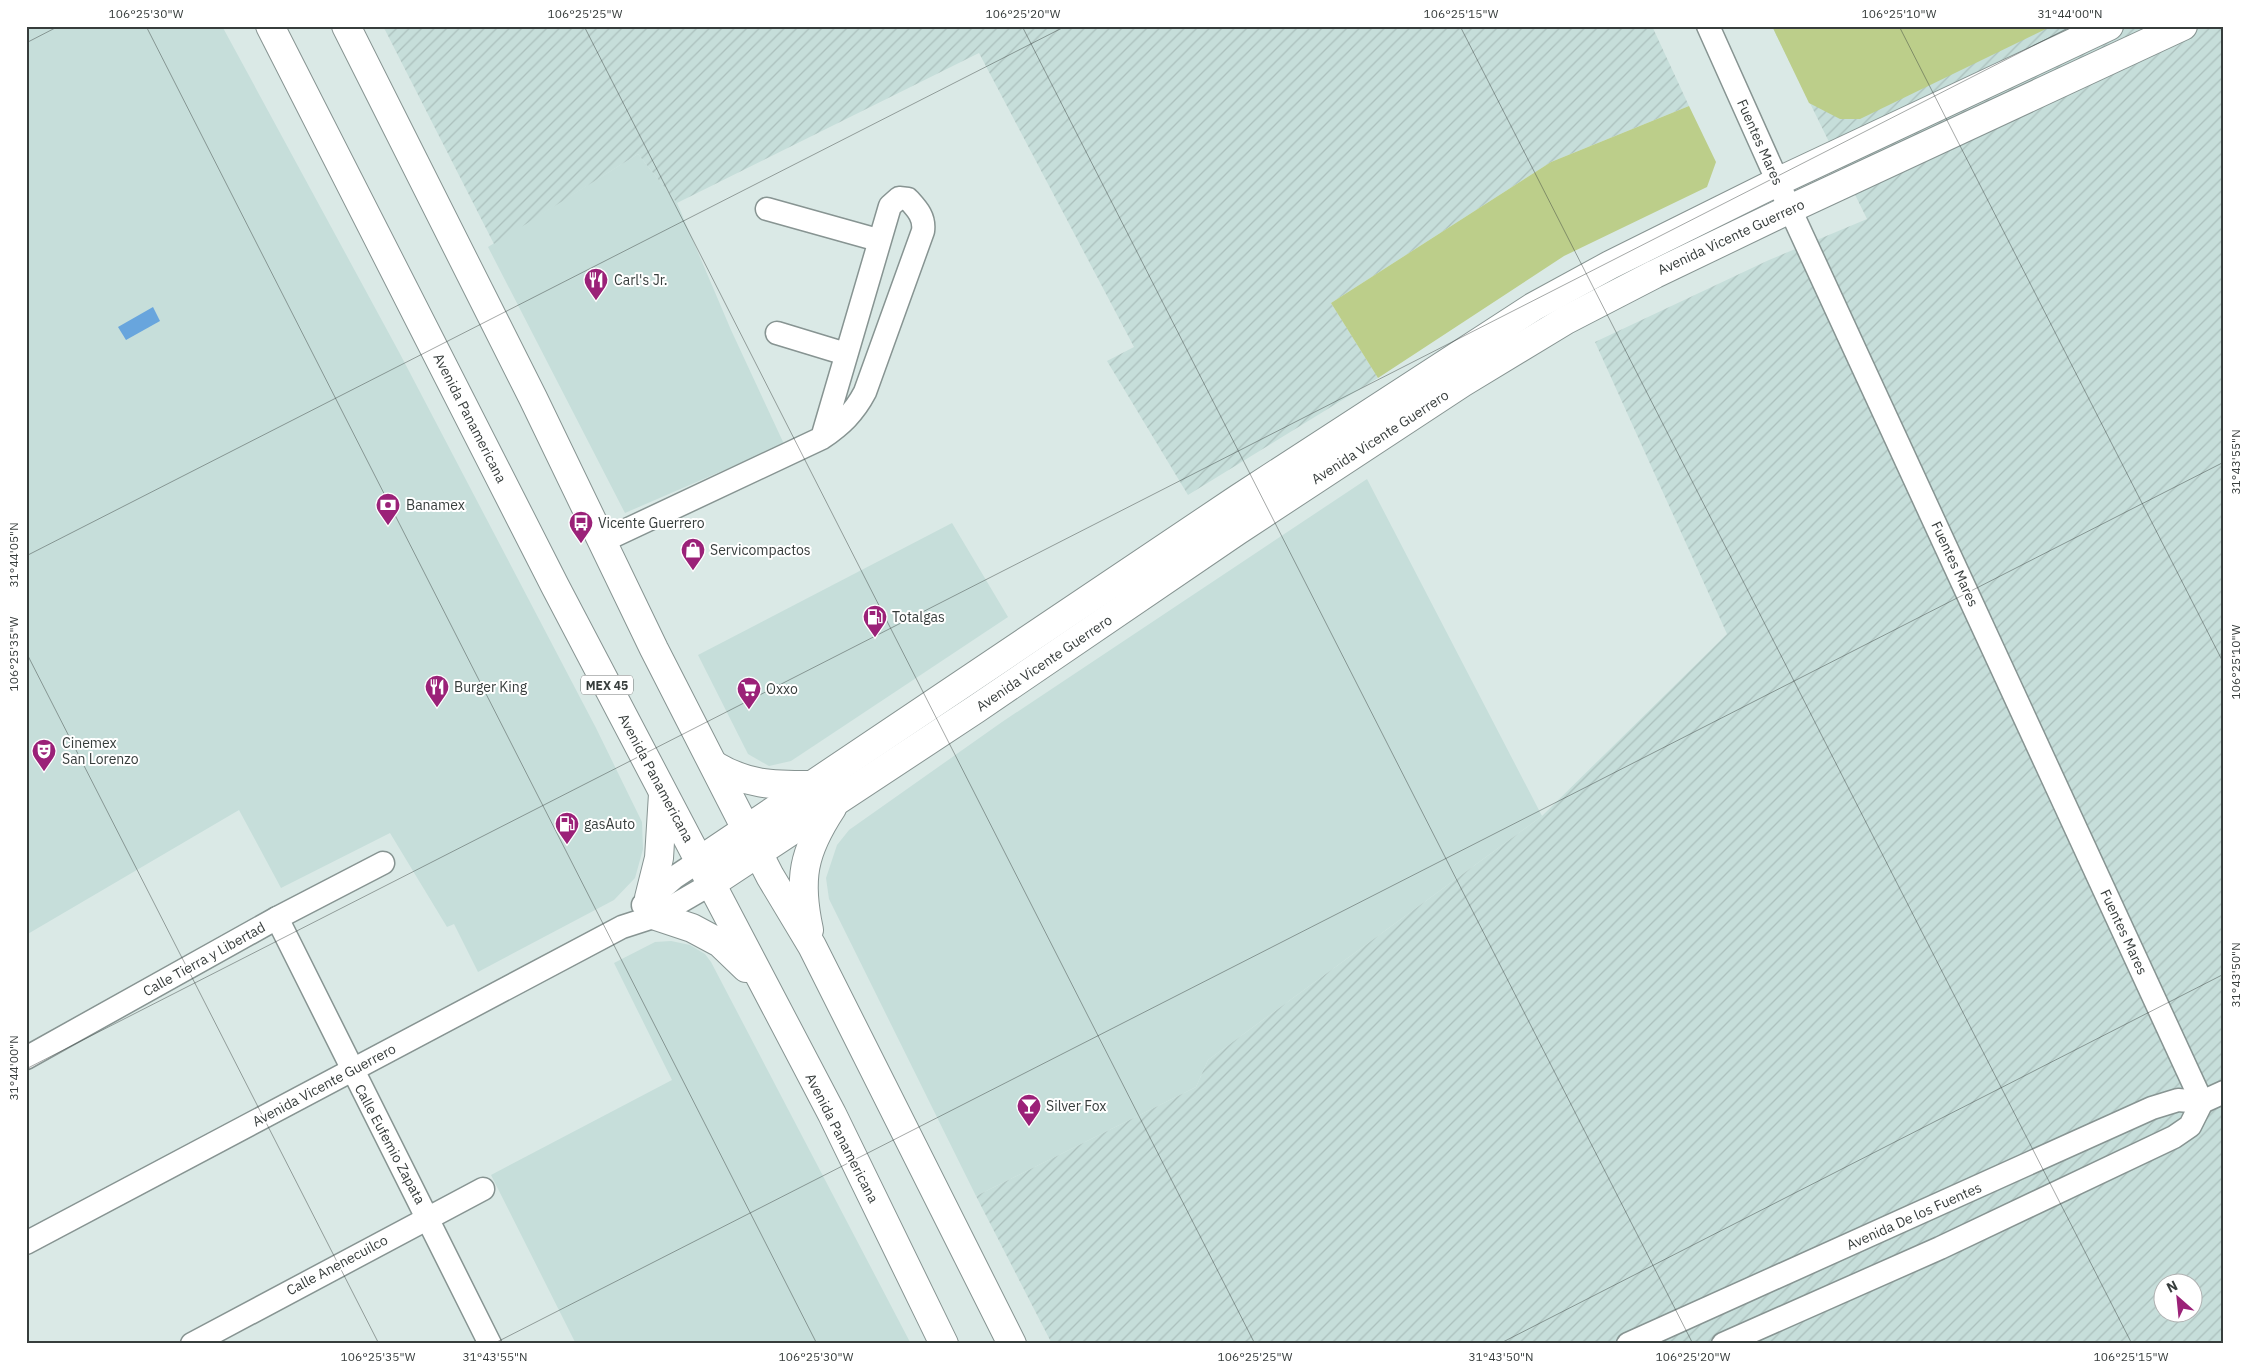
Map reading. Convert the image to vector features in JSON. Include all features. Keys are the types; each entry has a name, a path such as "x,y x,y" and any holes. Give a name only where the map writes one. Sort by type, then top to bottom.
{"main road":[{"path":"346,26 603,541 654,649 758,852 812,946 1012,1344"},
{"name":"Avenida Vicente Guerrero","path":"704,872 746,828 1231,503 1533,307 1610,265 1778,182 2109,26"},
{"name":"Avenida Vicente Guerrero","path":"704,872 758,852 976,709 1236,531 1462,383 1604,299 1790,209 2183,26"},
{"name":"Avenida Panamericana","path":"272,28 555,586 832,1114 944,1344"},
{"path":"714,765 744,780 770,784 810,785"},
{"path":"663,790 653,907 720,943 761,981"},
{"path":"812,946 802,901 804,872 816,832 836,802"}],"street":[{"name":"Fuentes Mares","path":"1708,26 1790,209 2202,1102"},
{"path":"603,541 822,438 844,423 857,408 865,392 923,231 924,224 921,214 908,199 899,198 890,206 878,240 822,438"},
{"path":"767,209 878,240"},
{"path":"777,333 846,354"},
{"name":"Calle Tierra y Libertad","path":"26,1058 277,918 383,863"},
{"name":"Avenida Vicente Guerrero","path":"26,1244 622,927 704,872"},
{"name":"Calle Eufemio Zapata","path":"277,918 490,1344"},
{"name":"Avenida De los Fuentes","path":"1628,1344 2152,1108 2178,1100 2202,1102 2224,1092"},
{"path":"1723,1344 1940,1248 2165,1142 2190,1126 2202,1102"},
{"name":"Calle Anenecuilco","path":"192,1344 483,1188"}],"shaded area":[{"path":"26,26 222,26 399,352 596,728 642,822 643,849 635,878 614,900 478,972 454,924 447,927 390,833 281,888 239,810 26,935"},
{"path":"383,26 1652,26 1689,106 1551,162 1331,303 1378,378 1188,495 1107,361 1134,347 979,53 677,203 638,154 494,244"},
{"path":"1772,26 2224,26 2224,1344 1052,1344 976,1196 1196,1087 1208,1060 1542,816 1727,634 1595,342 1769,260 1867,219"},
{"path":"638,154 677,203 731,330 784,444 625,513 488,247"},
{"path":"1367,479 1542,816 1208,1060 1196,1087 976,1196 829,899 826,878 837,845 849,830 1002,722"},
{"path":"952,523 1008,617 791,761 769,766 748,754 698,655"},
{"path":"671,941 690,945 705,954 711,962 911,1344 576,1344 491,1175 672,1080 614,963 655,942"}],"green space":[{"path":"1772,26 2052,26 1860,119 1840,119 1809,103"},
{"path":"1689,106 1716,162 1707,187 1564,256 1378,378 1331,303 1551,162"}],"water":[{"path":"153,307 160,321 126,340 118,327"}],"place":[{"name":"Carl's Jr.","path":"596,301"},
{"name":"Banamex","path":"388,526"},
{"name":"Vicente Guerrero","path":"581,544"},
{"name":"Servicompactos","path":"693,571"},
{"name":"Totalgas","path":"875,638"},
{"name":"Burger King","path":"437,708"},
{"name":"Oxxo","path":"749,710"},
{"name":"Cinemex San Lorenzo","path":"44,772"},
{"name":"gasAuto","path":"567,845"},
{"name":"Silver Fox","path":"1029,1127"}]}
